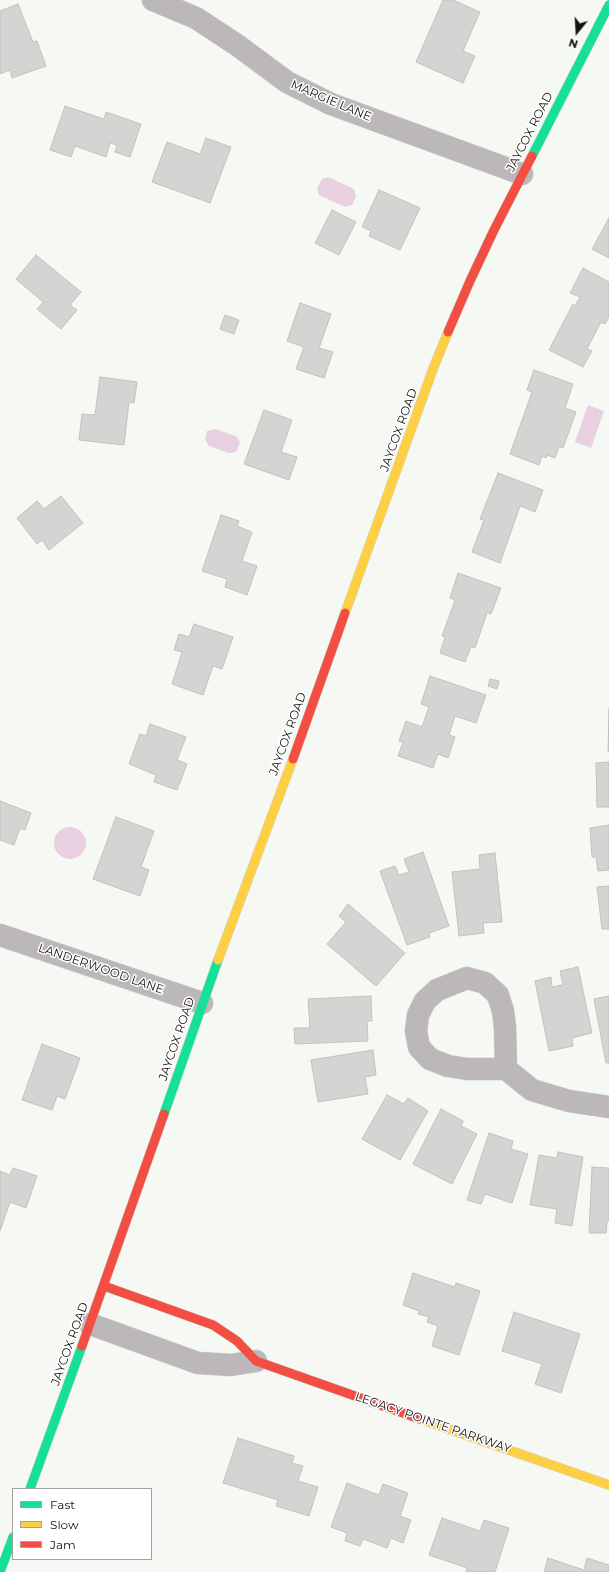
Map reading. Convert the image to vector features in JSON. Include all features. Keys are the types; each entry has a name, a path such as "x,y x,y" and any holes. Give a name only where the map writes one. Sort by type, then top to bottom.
{"street":[{"name":"MARGIE LANE","path":"153,0 196,18 237,45 287,82 331,104 522,174"},
{"name":"JAYCOX ROAD","path":"30,1488 104,1286 202,1003 293,758 433,369 470,281 522,174 609,5"},
{"name":"LANDERWOOD LANE","path":"0,935 202,1003"},
{"path":"506,1068 503,1012 498,994 485,983 467,978 437,990 426,1001 418,1015 416,1031 419,1047 430,1059 448,1066 467,1069 506,1068 532,1090 569,1101 609,1107"},
{"name":"LEGACY POINTE PARKWAY","path":"104,1286 213,1325 237,1341 256,1361 609,1485"},
{"name":"LEGACY POINTE PARKWAY","path":"90,1324 198,1363 231,1365 256,1361"},
{"path":"0,1572 12,1540"}],"shaded area":[{"path":"328,177 354,189 356,196 352,205 345,207 319,195 317,189 322,179"},
{"path":"588,405 604,411 591,448 575,442"},
{"path":"215,429 236,436 240,442 236,452 229,453 209,446 205,439 207,431"},
{"path":"70,827 76,828 83,834 86,843 85,849 79,856 70,859 64,858 57,852 54,843 55,837 61,830"}],"building":[{"path":"443,0 453,0 480,12 463,51 475,56 463,83 416,62"},
{"path":"18,4 33,42 37,41 46,66 12,78 10,70 0,74 0,11"},
{"path":"65,106 104,119 106,112 141,124 130,157 115,152 117,145 110,143 106,157 75,146 71,157 50,150"},
{"path":"206,138 231,147 210,203 152,182 167,142 200,154"},
{"path":"379,190 420,208 400,250 369,236 371,231 362,227"},
{"path":"332,210 356,222 339,255 315,243"},
{"path":"609,218 609,258 592,249"},
{"path":"36,255 81,292 70,305 77,310 61,329 37,309 43,302 16,279"},
{"path":"583,268 609,282 609,317 605,324 601,322 587,349 592,351 583,367 549,350 573,304 575,306 580,297 570,293"},
{"path":"300,303 331,314 319,348 333,352 324,378 296,369 304,347 287,341"},
{"path":"225,315 239,320 234,334 220,329"},
{"path":"534,370 573,384 565,408 576,412 563,448 559,447 555,458 547,455 546,458 542,456 539,465 510,454 532,392 527,390"},
{"path":"100,377 137,382 134,403 129,402 124,445 79,440 82,414 95,415"},
{"path":"264,410 292,420 281,452 297,457 289,480 244,464"},
{"path":"498,473 543,490 535,512 520,506 500,563 472,552 484,520 480,519"},
{"path":"61,496 83,523 49,550 42,540 37,544 17,518 37,501 44,509"},
{"path":"221,515 239,521 237,526 252,532 242,561 257,566 247,595 225,587 227,579 202,571"},
{"path":"458,573 501,588 491,614 487,613 475,648 471,647 465,662 440,653 445,637 442,636 455,600 450,598"},
{"path":"194,624 233,637 222,669 213,666 203,695 172,684 182,652 174,650 179,634 189,637"},
{"path":"430,676 486,695 476,723 455,716 449,735 455,737 448,758 438,754 433,768 398,756 403,742 399,741 406,721 422,727 429,707 421,704"},
{"path":"490,679 499,681 497,689 488,686"},
{"path":"609,709 609,752 608,752"},
{"path":"150,724 186,737 177,760 187,764 177,790 154,782 156,775 129,764 140,734 146,736"},
{"path":"609,762 609,807 597,807 596,763"},
{"path":"0,801 31,813 25,830 20,828 14,845 0,840"},
{"path":"116,817 154,831 141,867 149,870 140,896 93,879"},
{"path":"609,825 609,870 598,871 596,857 592,857 590,828"},
{"path":"423,852 449,926 429,933 430,937 407,945 380,871 395,866 399,875 409,872 404,859"},
{"path":"495,853 502,922 483,923 484,933 459,936 452,872 480,869 479,855"},
{"path":"609,886 609,929 602,929 597,887"},
{"path":"348,904 405,953 376,986 327,944 346,922 339,916"},
{"path":"578,967 592,1033 572,1038 573,1046 549,1051 535,981 551,977 552,987 563,985 560,971"},
{"path":"371,996 372,1021 367,1021 368,1041 295,1044 294,1028 310,1028 308,999"},
{"path":"609,996 609,1063 606,1063 594,999"},
{"path":"42,1044 80,1058 65,1099 57,1096 52,1110 22,1100"},
{"path":"373,1050 376,1075 365,1077 368,1094 318,1102 311,1060"},
{"path":"387,1095 404,1104 408,1098 428,1111 400,1160 362,1139"},
{"path":"441,1109 463,1121 461,1126 477,1134 452,1184 413,1164"},
{"path":"489,1133 513,1141 511,1149 528,1154 512,1203 485,1194 481,1204 467,1200"},
{"path":"558,1152 583,1157 572,1226 555,1223 557,1209 530,1205 539,1155 557,1158"},
{"path":"592,1167 609,1168 609,1221 607,1221 606,1233 589,1233"},
{"path":"13,1168 37,1176 26,1208 10,1202 0,1231 0,1171 10,1175"},
{"path":"413,1273 455,1287 456,1283 480,1291 459,1355 432,1346 438,1326 427,1322 429,1317 418,1314 419,1311 403,1305"},
{"path":"514,1312 580,1334 561,1393 535,1384 542,1364 502,1351"},
{"path":"238,1438 294,1456 292,1463 303,1466 298,1481 318,1487 309,1516 276,1506 278,1500 223,1483"},
{"path":"347,1483 379,1495 383,1484 408,1493 400,1516 411,1520 403,1543 391,1538 387,1548 363,1539 360,1546 345,1541 347,1533 331,1527"},
{"path":"442,1518 480,1531 484,1520 509,1528 495,1572 466,1572 467,1568 429,1555"},
{"path":"548,1558 584,1570 587,1558 609,1565 609,1572 544,1572"}],"traffic: fast":[{"path":"532,156 609,5"},
{"path":"164,1114 218,960"},
{"path":"30,1488 82,1346"},
{"path":"0,1572 12,1540"}],"traffic: slow":[{"path":"345,613 433,369 448,332"},
{"path":"218,960 293,759"},
{"path":"420,1419 609,1485"}],"traffic: jam":[{"path":"448,332 494,230 532,156"},
{"path":"293,759 345,613"},
{"path":"82,1346 164,1114"},
{"path":"104,1286 213,1325 237,1341 256,1361 420,1419"}]}
